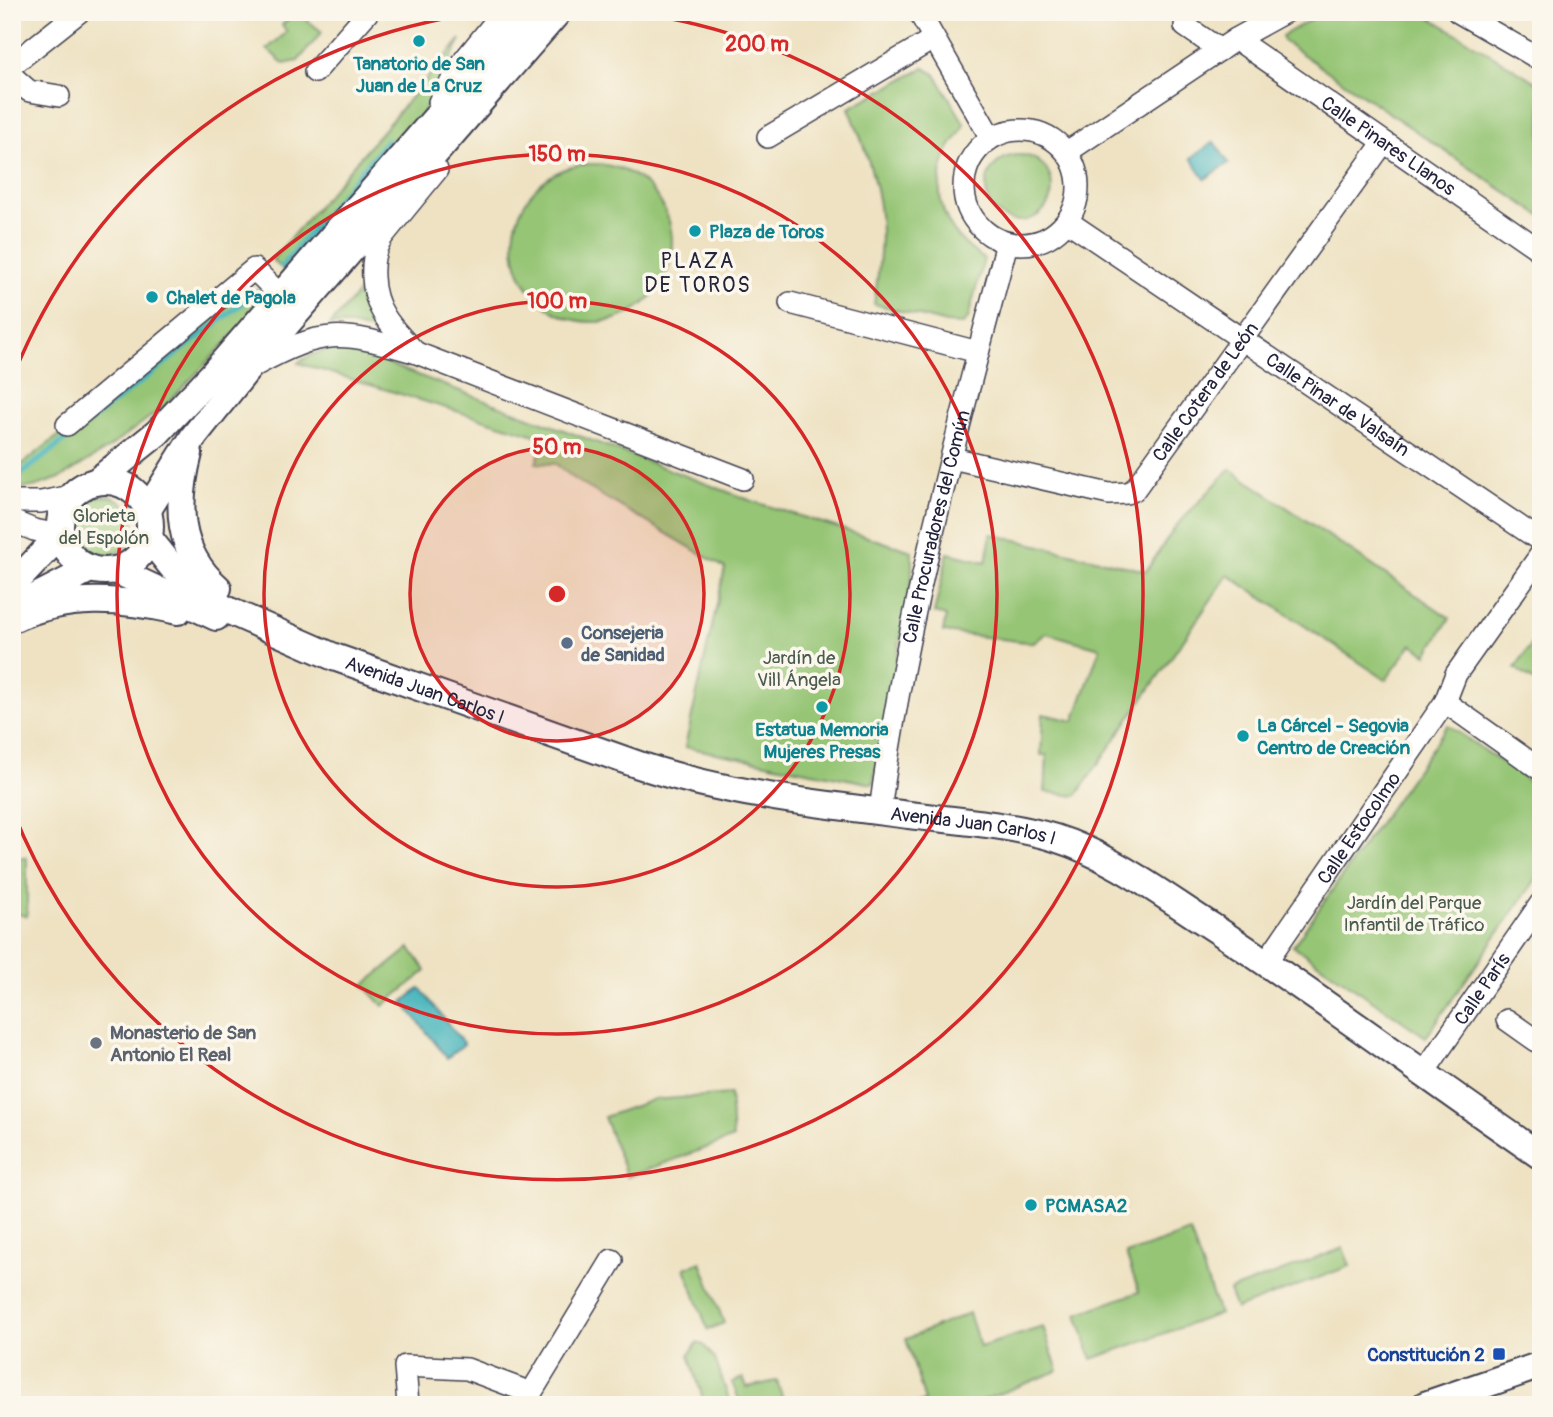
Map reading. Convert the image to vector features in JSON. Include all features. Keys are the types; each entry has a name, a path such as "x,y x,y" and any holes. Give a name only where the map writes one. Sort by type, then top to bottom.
{"main road":[{"path":"96,482 156,433 210,377 528,12"},
{"path":"12,612 50,589 102,569 134,561 143,550 148,524 194,436 246,371 558,12"},
{"path":"194,436 185,471 182,502 185,539 195,563 216,586 234,599 334,657"},
{"path":"102,569 72,557 60,535 61,516 71,496 96,482 112,482 127,487 139,498 148,524"},
{"name":"Avenida Juan Carlos I","path":"148,524 172,567 212,600 334,657"},
{"path":"12,586 60,535"},
{"name":"Avenida Juan Carlos I","path":"102,569 226,622 334,657 684,780 782,798 1019,829 1087,850 1125,870 1266,962 1422,1075 1541,1156"},
{"path":"12,619 50,605 103,599 128,601 226,622"},
{"path":"1425,1405 1458,1399 1541,1365"}],"street":[{"path":"12,65 79,12"},
{"path":"315,72 368,12"},
{"path":"411,149 465,59 503,12"},
{"path":"919,12 991,138"},
{"path":"1067,152 1228,45 1285,12"},
{"path":"1458,12 1541,60"},
{"name":"Calle Pinares Llanos","path":"1185,26 1228,45 1384,142 1541,251"},
{"path":"768,137 933,39"},
{"path":"12,76 29,91 59,96"},
{"path":"414,352 387,323 375,301 372,273 378,244 451,151 466,117"},
{"path":"1026,129 1049,136 1067,152 1074,165 1078,186 1074,208 1067,221 1047,238 1020,244 1007,243 993,237 976,223 966,203 963,188 965,173 970,159 991,138 1002,132 1026,129"},
{"name":"Calle Cotera de León","path":"952,458 1109,494 1127,494 1140,484 1384,142"},
{"name":"Calle Pinar de Valsaín","path":"1067,221 1541,541"},
{"name":"Calle Procuradores del Común","path":"880,811 904,661 1007,243"},
{"path":"67,425 254,269 274,289"},
{"path":"790,303 978,352"},
{"path":"246,371 289,347 319,337 339,335 369,340 414,352 743,479"},
{"path":"12,502 41,502 71,496"},
{"path":"12,521 34,530 60,535"},
{"name":"Calle Estocolmo","path":"1266,962 1445,702 1456,674 1541,554"},
{"path":"1445,702 1541,770"},
{"name":"Calle París","path":"1422,1075 1541,903"},
{"path":"1507,1020 1541,1044"},
{"path":"408,1405 404,1366 467,1369 527,1399 611,1260"}],"green space":[{"path":"297,12 322,32 298,61 284,64 267,49 287,32 282,25"},
{"path":"1324,12 1421,12 1541,85 1541,216 1283,41 1282,36"},
{"path":"461,39 423,113 289,275 272,260"},
{"path":"924,68 935,74 964,123 948,151 940,183 940,198 950,225 970,249 984,259 968,318 963,324 946,323 874,304 881,242 878,201 866,153 849,108"},
{"path":"1019,155 1032,157 1042,165 1050,175 1050,201 1042,211 1032,219 1019,221 1006,219 996,211 988,201 986,188 988,175 996,165 1006,157"},
{"path":"593,164 623,170 649,187 666,213 672,243 666,273 649,299 623,316 593,322 563,316 537,299 520,273 514,243 520,213 537,187 563,170"},
{"path":"363,287 372,312 386,334 351,325 330,325"},
{"path":"249,288 264,303 166,405 107,449 60,478 33,487 12,489 12,472"},
{"name":"Jardín de Vill Ángela","path":"328,349 351,352 383,362 752,501 912,551 912,579 873,784 685,747 725,568 577,481 556,464 536,463 540,445 535,435 298,363"},
{"path":"1230,469 1450,618 1427,654 1412,644 1386,680 1228,575 1076,796 1045,792 1047,755 1041,755 1043,714 1074,721 1100,648 1046,633 1034,643 943,632 946,616 934,613 948,553 986,562 991,534 1146,571 1176,526"},
{"name":"Glorieta del Espolón","path":"98,496 110,496 129,509 134,526 132,538 121,551 110,556 98,556 79,543 74,532 74,520 87,501"},
{"path":"1541,630 1541,686 1515,668"},
{"name":"Jardín del Parque Infantil de Tráfico","path":"1448,725 1541,790 1541,872 1426,1037 1293,946"},
{"path":"12,857 27,858 27,916 12,913"},
{"path":"410,948 426,971 383,1006 364,985"},
{"path":"730,1094 733,1138 627,1177 604,1117 652,1100"},
{"path":"1190,1232 1219,1314 1092,1359 1077,1314 1139,1292 1126,1254"},
{"path":"1343,1248 1350,1266 1236,1309 1229,1291"},
{"path":"701,1262 724,1323 708,1330 685,1268"},
{"path":"969,1313 980,1347 1043,1327 1058,1371 970,1405 915,1405 925,1401 906,1339"},
{"path":"697,1343 704,1345 715,1359 731,1405 705,1405 689,1355"},
{"path":"743,1378 747,1387 777,1381 785,1405 741,1405 732,1382"}],"water":[{"path":"1214,142 1229,163 1205,179 1191,158"},
{"path":"420,988 464,1044 447,1058 403,1002"}],"waterway":[{"path":"282,266 387,141"},
{"path":"12,481 258,291"}],"place":[{"name":"Tanatorio de San Juan de La Cruz","path":"419,41"},
{"name":"Plaza de Toros","path":"695,231"},
{"name":"Chalet de Pagola","path":"152,297"},
{"name":"Consejeria de Sanidad","path":"567,643"},
{"name":"Estatua Memoria Mujeres Presas","path":"822,707"},
{"name":"La Cárcel - Segovia Centro de Creación","path":"1243,736"},
{"name":"Monasterio de San Antonio El Real","path":"96,1043"},
{"name":"PCMASA2","path":"1031,1205"},
{"name":"Constitución 2","path":"1499,1354"}],"district":[{"name":"PLAZA DE TOROS","path":"698,273"}]}
